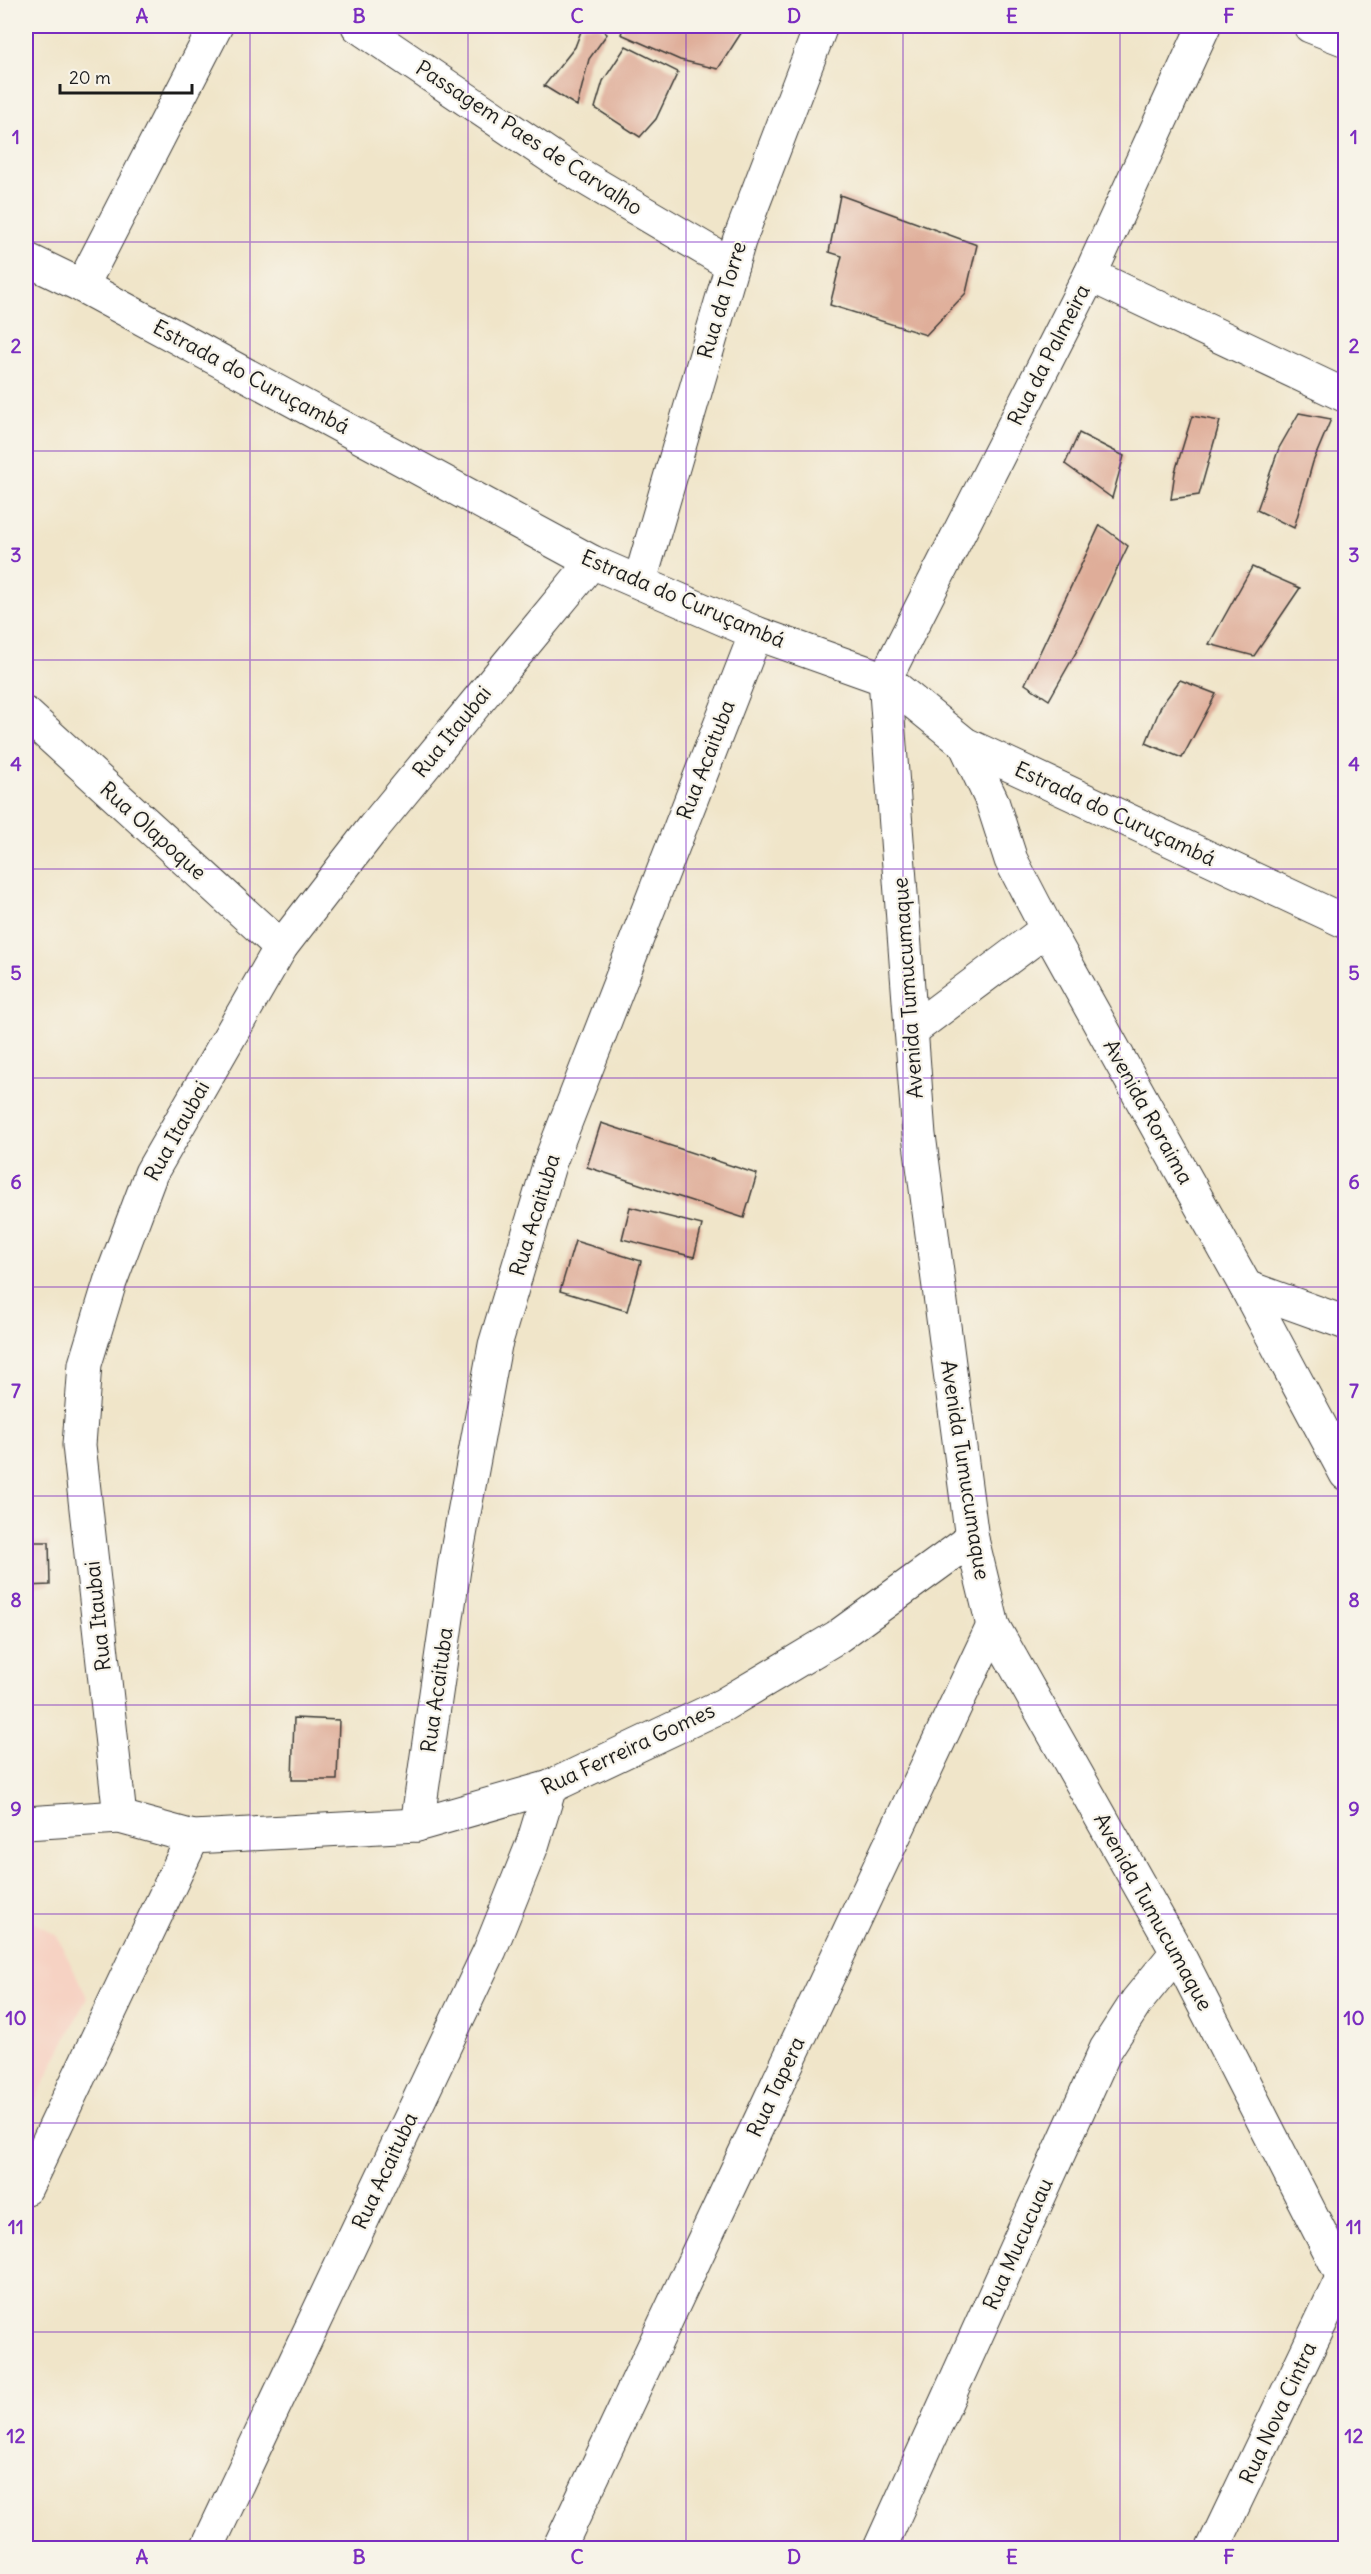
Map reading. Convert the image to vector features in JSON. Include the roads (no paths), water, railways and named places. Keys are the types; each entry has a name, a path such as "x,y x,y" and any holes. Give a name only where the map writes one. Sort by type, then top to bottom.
{"street":[{"path":"82,286 216,26"},
{"name":"Passagem Paes de Carvalho","path":"358,26 568,168 732,265"},
{"name":"Rua da Torre","path":"640,581 732,265 821,26"},
{"name":"Rua da Palmeira","path":"885,679 1090,275 1204,26"},
{"path":"1310,26 1346,40"},
{"name":"Estrada do Curuçambá","path":"26,259 82,286 592,562 756,633 885,679 965,744 1346,922"},
{"path":"1090,275 1346,396"},
{"name":"Rua Itaubai","path":"120,1817 79,1445 85,1364 110,1282 151,1173 281,947 374,827 592,562"},
{"name":"Rua Acaituba","path":"417,1825 455,1562 495,1345 550,1162 756,633"},
{"name":"Avenida Tumucumaque","path":"885,679 919,1135 972,1539 993,1626 1177,1952 1344,2280"},
{"name":"Rua Olapoque","path":"26,714 281,947"},
{"name":"Avenida Roraima","path":"965,744 992,801 1011,860 1047,929 1246,1287 1346,1474"},
{"path":"911,1031 1047,929"},
{"path":"1246,1287 1346,1323"},
{"name":"Rua Ferreira Gomes","path":"26,1823 120,1817 193,1837 417,1825 550,1787 723,1705 837,1637 972,1539"},
{"name":"Rua Tapera","path":"559,2548 993,1626"},
{"name":"Rua Acaituba","path":"207,2548 490,1950 533,1843 550,1787"},
{"path":"26,2188 193,1837"},
{"name":"Rua Mucucuau","path":"880,2548 1106,2049 1137,2001 1177,1952"},
{"name":"Rua Nova Cintra","path":"1214,2548 1344,2280"}]}
